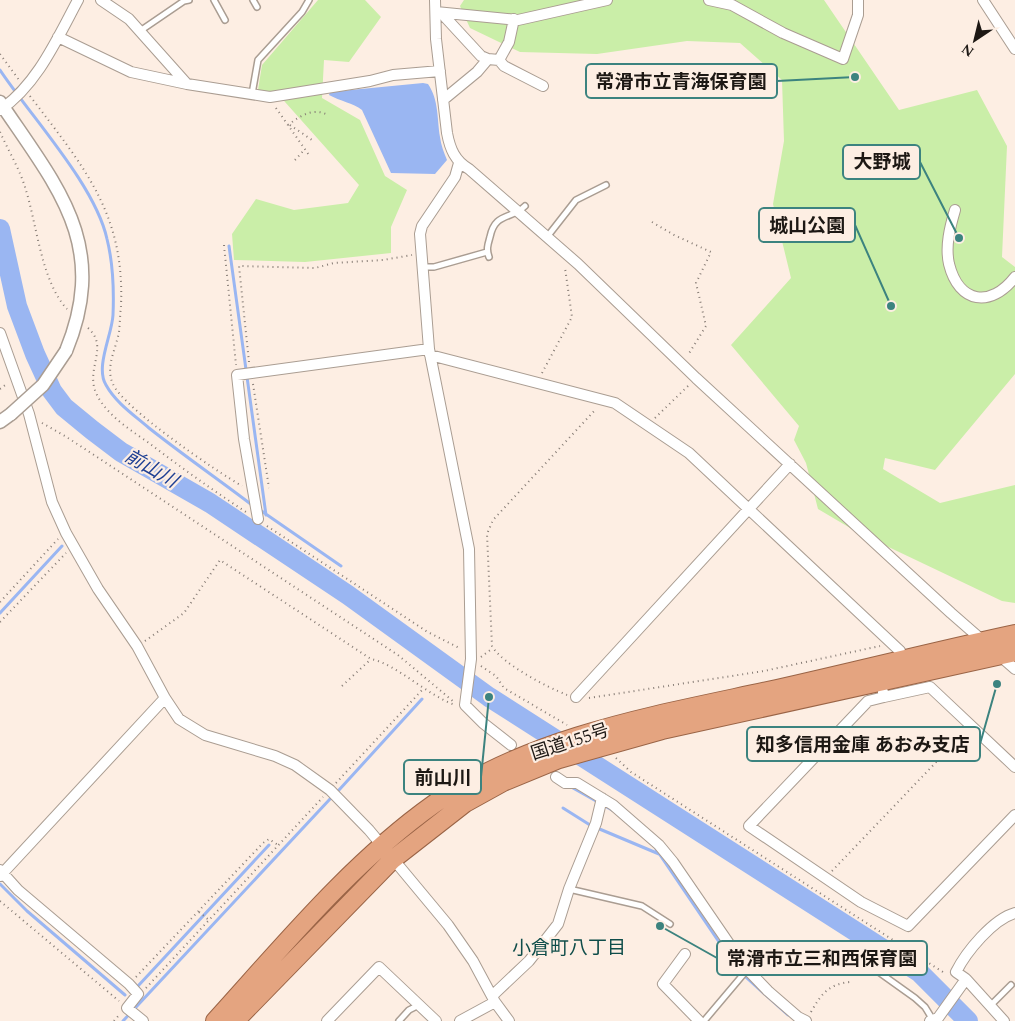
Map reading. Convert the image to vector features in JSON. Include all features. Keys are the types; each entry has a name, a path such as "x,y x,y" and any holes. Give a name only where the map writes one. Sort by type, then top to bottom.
{"highway":[{"name":"国道155号","path":"215,1021 345,882 465,803 503,782 559,759 590,742 652,717 904,661 1015,634"},
{"name":"国道155号","path":"235,1021 387,853 435,803 463,786 543,748 662,730 882,690 1008,654"}],"street":[{"path":"0,422 43,385 66,350 80,310 83,259 70,212 58,188 1,107 24,88 43,63 78,0"},
{"path":"101,0 129,19 187,84"},
{"path":"435,0 440,13 440,71 447,133 450,147 459,163 521,209 547,237 790,464 984,641 1008,654 1015,668"},
{"path":"440,13 514,19 607,0"},
{"path":"709,0 732,5 783,33 842,59 858,15 858,0"},
{"path":"983,0 1015,49"},
{"path":"440,13 475,50 488,59 499,60 504,66 543,86"},
{"path":"499,60 509,42 514,19"},
{"path":"58,37 130,72 187,84 270,97 370,81 393,75 440,71"},
{"path":"443,100 477,72 488,59"},
{"path":"459,163 455,177 422,226 420,234 422,267 430,352 469,549 471,663 465,695 467,709 512,745"},
{"path":"955,210 949,230 948,253 951,270 959,287 972,297 981,299 991,297 1008,286 1015,277"},
{"path":"0,333 31,422 52,502 67,535 98,589 137,646 165,698 179,719 195,730 288,762 306,771 330,790 369,830 448,924 474,961 494,999 509,1021"},
{"path":"258,520 244,439 237,375 430,352 615,403 690,453 900,651 904,661"},
{"path":"576,697 790,464"},
{"path":"1015,767 930,687 882,690 868,701 749,826 861,902 908,926 1015,815"},
{"path":"133,1013 138,994 129,984 18,890 1,873 165,698"},
{"path":"556,777 565,783 577,783 629,816 673,862 747,969 768,991 806,1021"},
{"path":"460,1021 494,999 529,961 558,924 569,889 596,823 602,798"},
{"path":"1004,1021 991,1005 963,982 956,972 964,957 985,934 1015,913"},
{"path":"685,954 663,984 699,1021"},
{"path":"327,1021 379,967 436,1021"},
{"path":"938,1019 963,982"}],"lane":[{"path":"140,31 184,1 189,0"},
{"path":"214,0 225,20"},
{"path":"253,0 257,7"},
{"path":"252,94 258,60 302,12 309,0"},
{"path":"547,237 576,200 606,185"},
{"path":"422,267 434,267 488,254 491,228 505,216 521,209"},
{"path":"569,889 642,906 670,924"},
{"path":"845,948 915,998 938,1019"},
{"path":"704,1021 747,969"},
{"path":"991,1005 1011,985"},
{"path":"399,1021 409,1010 419,1005"}],"path":[{"path":"0,54 77,158 95,187 114,233 121,279 119,333 110,369 113,385 129,404 180,444 221,474 243,486 253,489"},
{"path":"270,97 309,155"},
{"path":"289,125 310,112 328,115"},
{"path":"289,125 312,140"},
{"path":"0,132 24,184 40,240 42,264 58,298 70,312"},
{"path":"295,160 305,149"},
{"path":"652,222 674,235 711,252 696,283 706,326 681,363"},
{"path":"224,245 237,375"},
{"path":"538,382 572,317 564,258 566,253"},
{"path":"269,488 251,373 239,266 314,268 334,263 356,263 422,254"},
{"path":"648,425 696,378"},
{"path":"603,399 599,406 493,520 487,529 490,640 493,648 535,680 576,697 588,698 764,671 885,645 890,642"},
{"path":"31,422 38,421 65,436 234,546 398,655 454,702 467,709"},
{"path":"0,602 59,539 67,535"},
{"path":"0,622 73,547"},
{"path":"137,646 184,613 220,560 371,659 387,665 423,689 467,709"},
{"path":"493,648 471,663 496,676 504,688 590,742 631,772 945,974 956,972"},
{"path":"342,686 371,659"},
{"path":"138,994 423,689"},
{"path":"826,878 971,726"},
{"path":"129,984 263,843 269,840 278,845"},
{"path":"0,901 133,1013 114,1021"},
{"path":"199,911 208,920"},
{"path":"806,1021 822,993 837,983 850,982"}],"green space":[{"path":"318,0 365,0 381,17 349,62 324,60 322,98 360,120 385,176 407,190 391,227 391,253 305,262 234,260 232,234 256,199 294,210 348,203 359,185 277,93 258,90 262,65"},
{"path":"464,0 824,0 899,110 977,90 1007,146 1002,257 1015,267 1015,374 935,470 885,458 883,469 940,503 1015,485 1015,603 1002,601 857,532 818,509 806,463 794,440 799,426 731,345 791,278 773,204 784,141 782,80 740,43 687,41 597,54 520,52 470,28 460,6"}],"water":[{"path":"428,84 434,96 440,140 447,160 435,174 391,173 362,110 329,95 330,92"}],"waterway":[{"path":"0,70 76,174 100,218 109,248 113,287 112,323 102,369 106,385 120,403 149,428 252,505"},
{"name":"前山川","path":"0,229 17,306 35,354 52,391 64,407 92,430 121,452 210,503 348,595 489,697 919,972 968,1021"},
{"path":"229,246 266,515"},
{"path":"260,510 341,566"},
{"path":"0,613 62,546"},
{"path":"339,790 422,699"},
{"path":"573,788 612,810"},
{"path":"123,1021 330,799"},
{"path":"563,808 590,825 659,854"},
{"path":"138,986 269,845"},
{"path":"656,849 738,970 788,1015"},
{"path":"0,884 27,911 125,995"}],"place":[{"name":"常滑市立青海保育園","path":"855,77"},
{"name":"大野城","path":"959,238"},
{"name":"城山公園","path":"891,306"},
{"name":"知多信用金庫 あおみ支店","path":"997,684"},
{"name":"前山川","path":"489,697"},
{"name":"常滑市立三和西保育園","path":"660,926"}],"district":[{"name":"小倉町八丁目","path":"569,948"}]}
